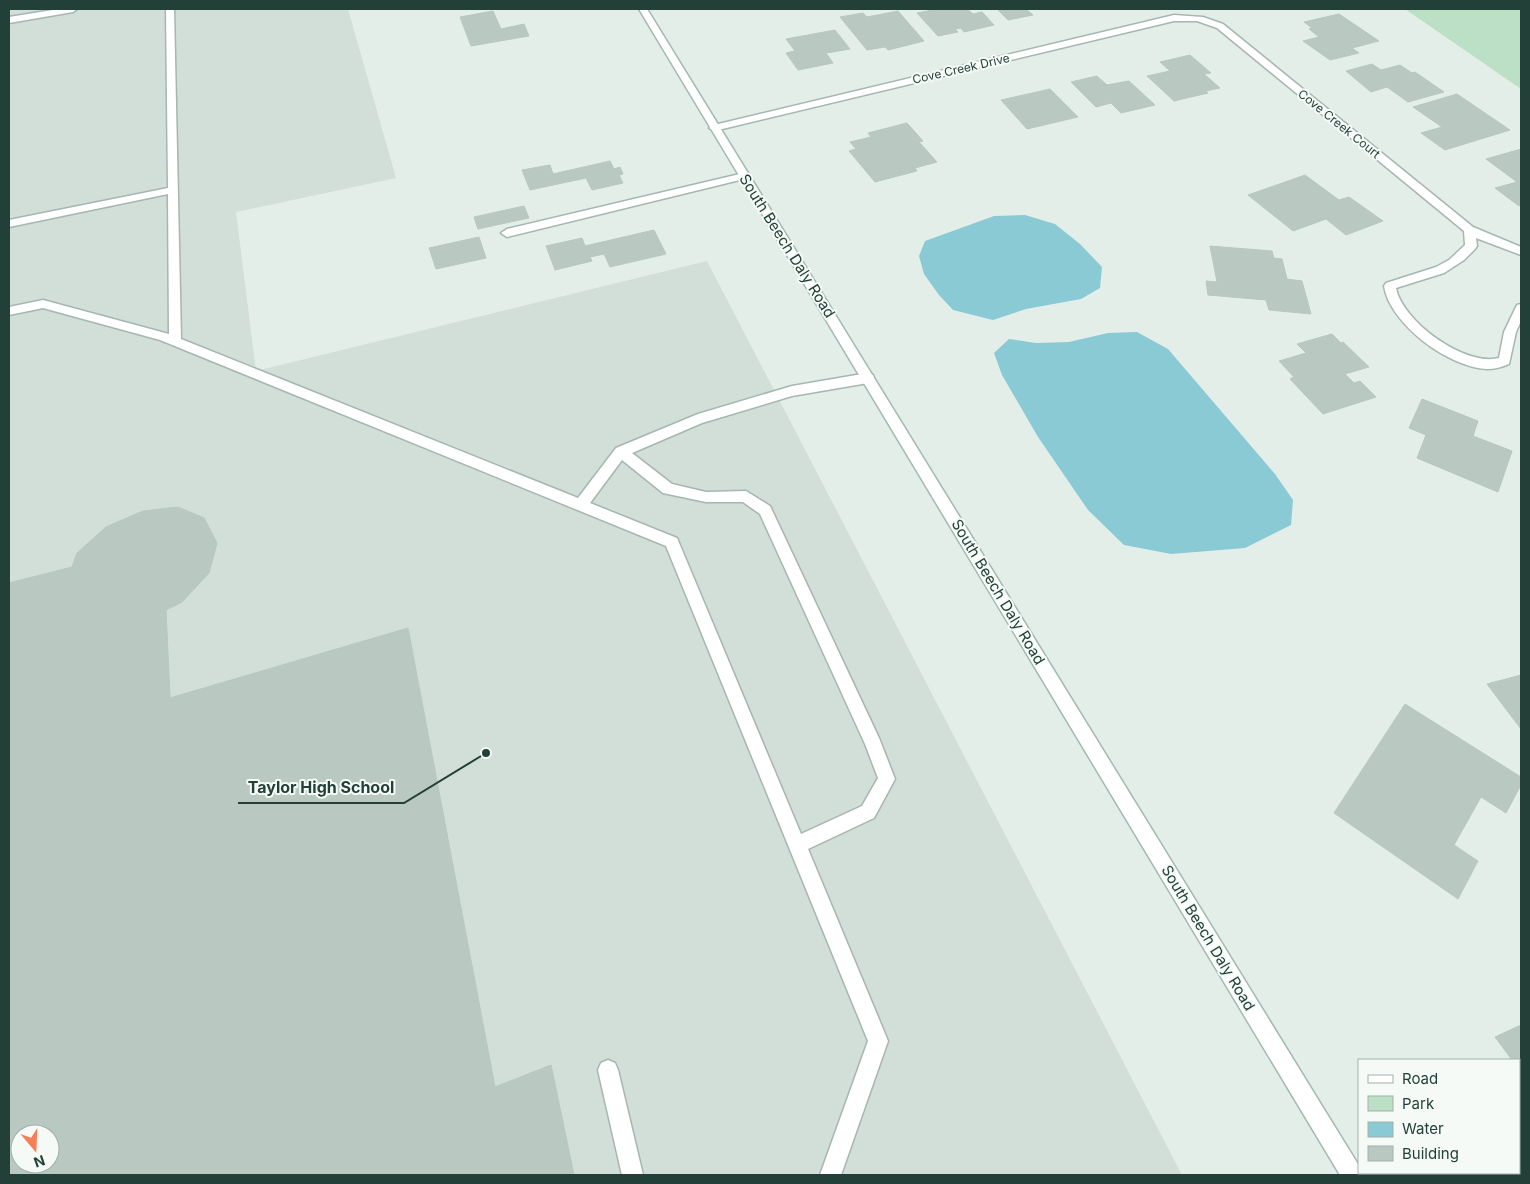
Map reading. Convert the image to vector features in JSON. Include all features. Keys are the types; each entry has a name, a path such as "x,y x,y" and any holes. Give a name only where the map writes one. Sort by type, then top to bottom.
{"street":[{"path":"9,20 73,9"},
{"path":"170,9 175,341"},
{"name":"South Beech Daly Road","path":"643,9 1352,1175"},
{"name":"Cove Creek Drive","path":"714,128 1174,18 1192,17 1208,20"},
{"name":"Cove Creek Court","path":"1208,20 1220,26 1469,230 1488,240 1521,251"},
{"path":"507,233 744,176"},
{"path":"9,224 173,190"},
{"path":"1469,230 1471,246 1461,258 1444,269 1419,278 1397,282 1390,286 1393,303 1408,321 1430,339 1471,361 1484,364 1498,364 1505,361 1510,332 1521,308"},
{"path":"9,311 43,304 175,341 672,542 878,1041 831,1175"},
{"path":"581,505 621,452 698,419 792,391 868,378"},
{"path":"621,452 668,490 706,497 746,496 765,510 872,743 887,779 868,812 797,845"},
{"path":"608,1070 633,1175"}],"shaded area":[{"path":"9,9 348,9 396,178 236,212 256,371 707,261 1182,1175 9,1175"}],"green space":[{"path":"1405,9 1521,9 1521,89"}],"water":[{"path":"1025,215 1055,224 1080,244 1102,267 1100,288 1081,299 1026,309 993,320 953,310 924,274 919,256 925,241 994,216"},
{"path":"1137,332 1168,349 1275,474 1293,500 1291,525 1245,548 1171,554 1124,545 1088,510 1038,437 1002,375 994,353 1009,339 1036,343 1069,342 1108,333"}],"building":[{"path":"938,9 967,9 973,14 982,12 994,25 964,32 961,28 955,29 958,32 938,36 917,13"},
{"path":"997,9 1026,9 1033,15 1008,20"},
{"path":"493,11 501,29 524,24 529,36 471,46 460,17"},
{"path":"898,11 924,41 888,50 885,47 867,50 840,17 863,13 867,17"},
{"path":"1339,14 1379,41 1352,48 1359,53 1330,60 1303,41 1319,37 1304,22"},
{"path":"835,30 850,49 826,53 833,63 798,70 786,53 795,51 786,39"},
{"path":"1190,55 1211,73 1204,74 1220,88 1206,91 1208,93 1174,101 1147,76 1170,71 1160,62"},
{"path":"1372,64 1381,70 1400,65 1412,73 1415,72 1444,92 1408,102 1387,87 1371,92 1346,71"},
{"path":"1097,76 1107,85 1129,81 1155,105 1121,113 1111,103 1096,107 1071,82"},
{"path":"1050,89 1078,117 1027,129 1001,100"},
{"path":"1457,94 1510,130 1445,150 1421,133 1442,127 1413,107"},
{"path":"907,123 923,141 919,142 937,162 915,168 917,171 875,182 849,151 856,149 850,142 871,137 868,133"},
{"path":"1521,149 1521,205 1519,206 1495,188 1517,182 1486,159"},
{"path":"610,161 614,169 620,167 623,174 619,175 623,183 592,190 586,178 530,190 522,170 550,165 553,174"},
{"path":"1305,175 1339,200 1349,197 1383,221 1346,235 1326,219 1293,231 1248,195"},
{"path":"524,206 529,218 478,229 474,217"},
{"path":"654,230 666,254 610,267 604,254 590,257 592,261 555,270 546,246 582,238 585,246"},
{"path":"479,237 486,258 436,269 429,248"},
{"path":"1210,246 1272,251 1274,258 1282,259 1287,279 1302,281 1311,314 1269,310 1266,300 1208,295 1206,281 1217,282"},
{"path":"1332,334 1369,367 1345,374 1354,383 1360,381 1376,397 1323,414 1290,379 1294,377 1279,361 1306,353 1297,344"},
{"path":"1422,399 1478,421 1473,436 1512,451 1498,492 1417,458 1426,435 1409,428"},
{"path":"178,507 204,518 217,543 209,573 182,602 166,610 170,698 408,628 495,1087 551,1065 574,1175 9,1175 9,583 72,567 77,553 106,527 143,511"},
{"path":"1521,675 1521,729 1487,684"},
{"path":"1405,704 1521,777 1521,785 1506,813 1481,797 1454,845 1478,861 1458,899 1334,813"},
{"path":"1521,1025 1521,1073 1520,1059 1511,1059 1495,1037"}],"place":[{"name":"Taylor High School","path":"486,753"}]}
